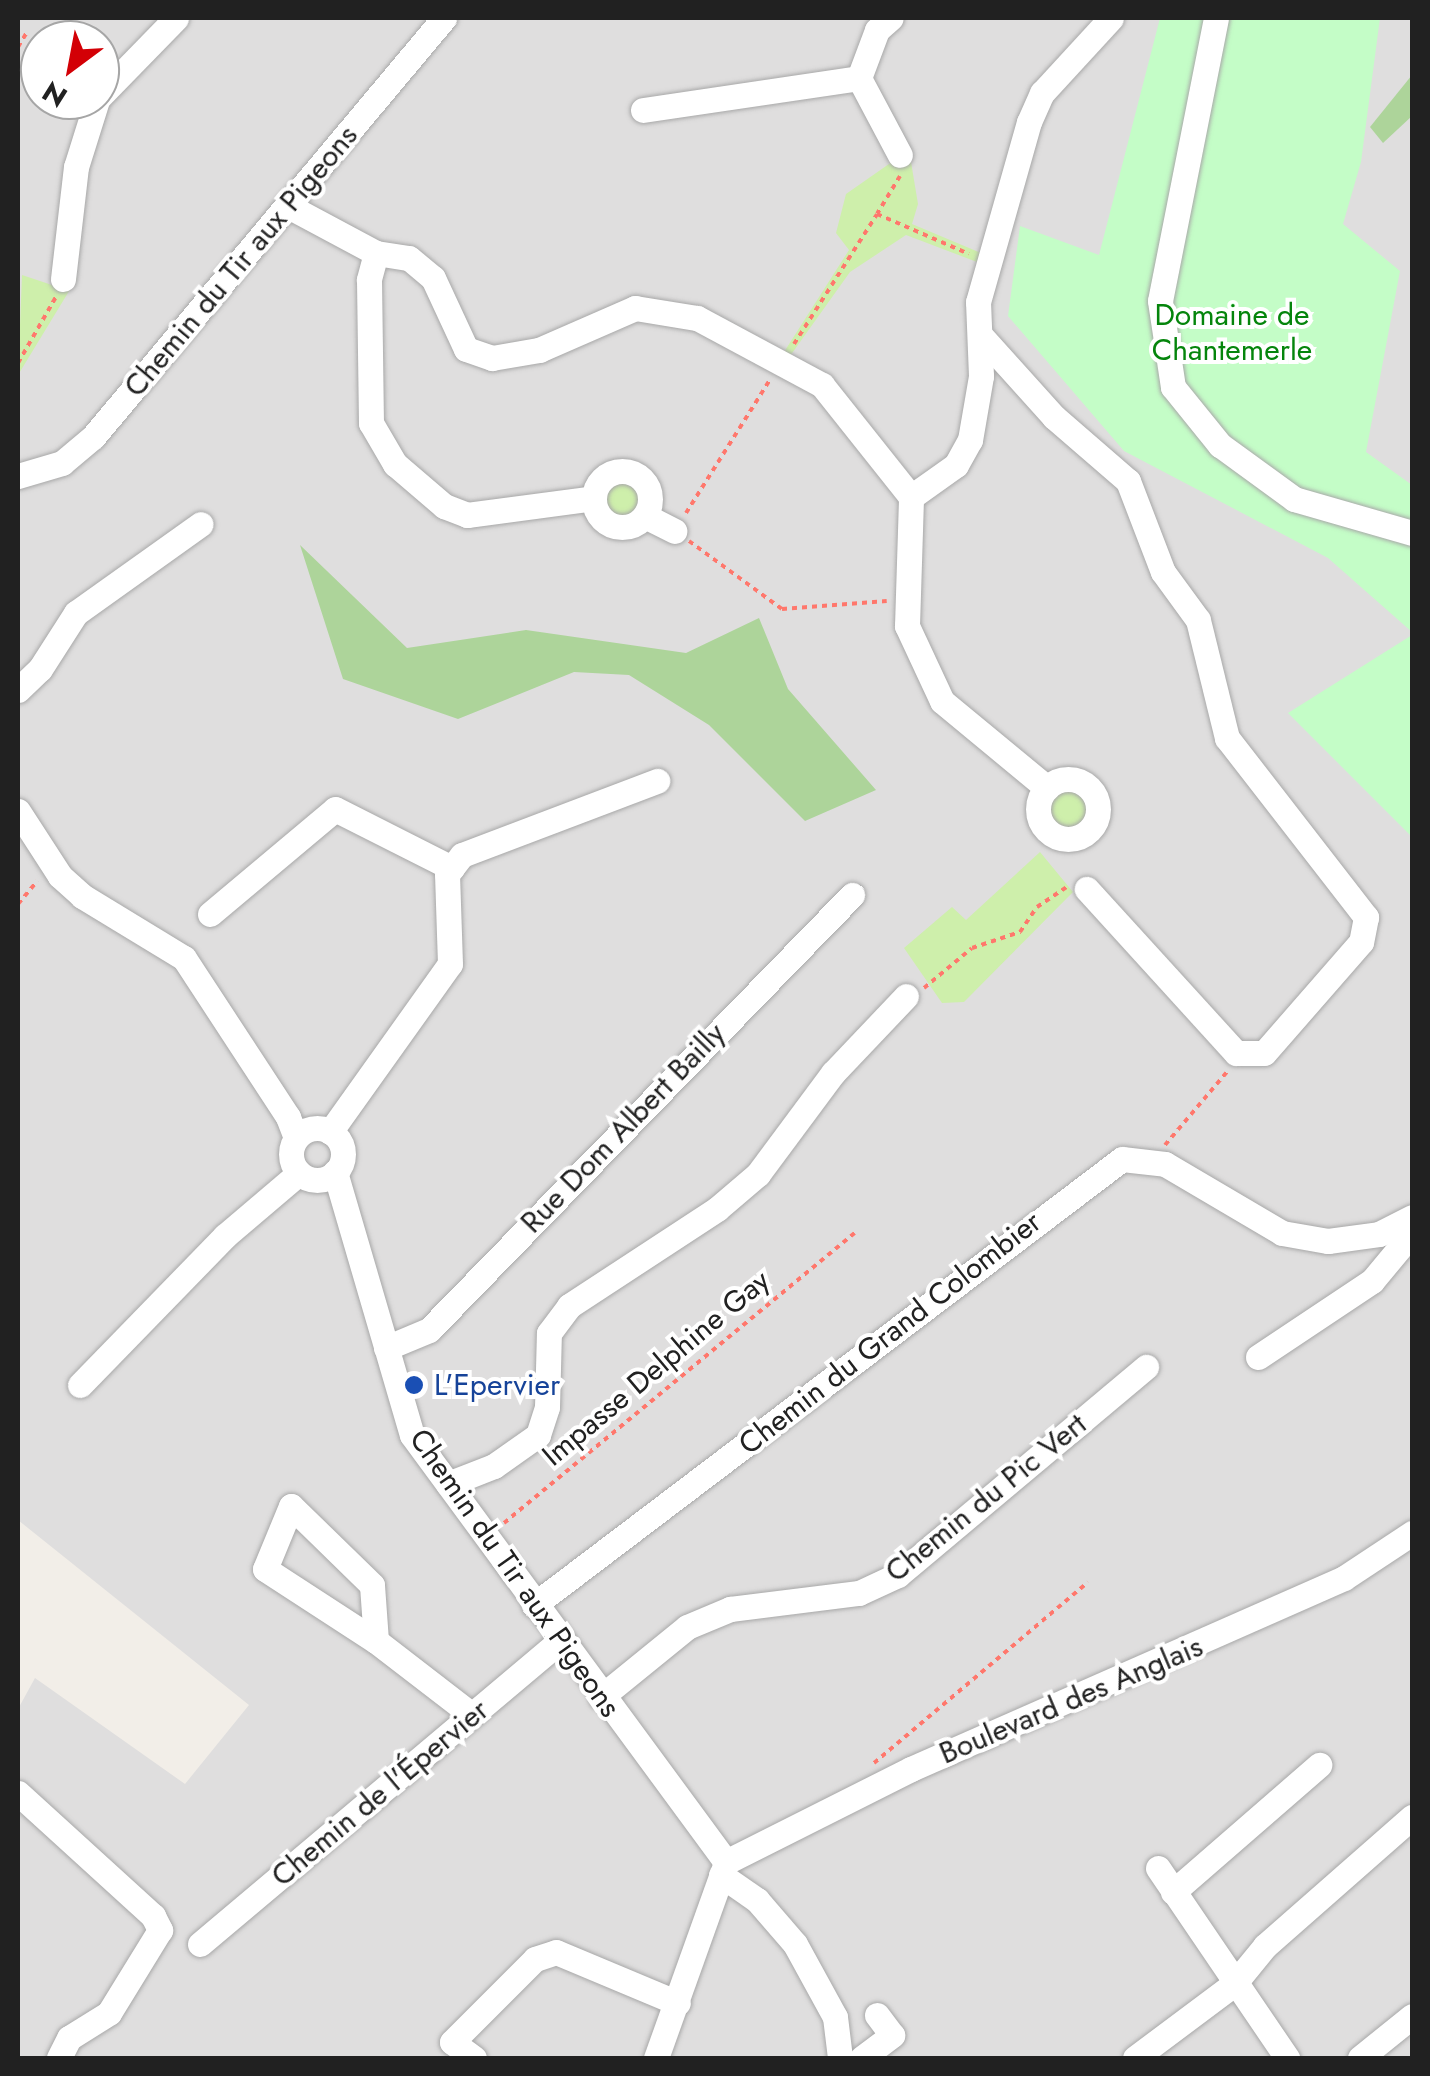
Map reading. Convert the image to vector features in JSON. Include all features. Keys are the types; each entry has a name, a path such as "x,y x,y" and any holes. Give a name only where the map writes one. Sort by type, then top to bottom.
{"street":[{"path":"120,75 176,18"},
{"name":"Chemin du Tir aux Pigeons","path":"18,476 62,463 93,437 302,207 444,18"},
{"path":"891,18 877,30 859,78 900,155"},
{"path":"910,497 956,465 970,440 982,338 978,302 1028,122 1042,93 1111,18"},
{"path":"1216,18 1160,301 1174,387 1220,445 1294,499 1412,533"},
{"path":"643,110 859,78"},
{"path":"64,279 76,167 91,120"},
{"path":"302,207 376,254 409,258 433,278 466,349 492,358 539,350 635,308 661,307 783,358 834,396 910,497 907,626 942,701 1046,788"},
{"path":"376,254 369,280 372,424 395,464 444,506 467,515 594,498"},
{"path":"982,338 1054,417 1128,480 1162,572 1198,620 1228,738 1366,917 1360,942 1264,1053 1236,1053 1086,889"},
{"path":"627,472 648,488 646,516 631,526 613,526 599,515 594,498 608,474 627,472"},
{"path":"646,516 674,531"},
{"path":"18,690 40,669 76,613 201,524"},
{"path":"319,1174 292,1160 305,1129 450,964 452,868 462,854 657,781"},
{"path":"210,914 336,809 452,868"},
{"path":"18,811 52,863 82,896 184,958 305,1129 342,1151 319,1174 225,1236 80,1385"},
{"name":"Rue Dom Albert Bailly","path":"386,1348 429,1330 852,894"},
{"path":"448,1484 494,1466 538,1435 547,1407 550,1333 569,1306 717,1209 758,1174 833,1073 906,996"},
{"name":"Chemin du Grand Colombier","path":"534,1605 1093,1175 1122,1159 1165,1164 1282,1233 1328,1241 1378,1234 1412,1217"},
{"name":"Chemin du Tir aux Pigeons","path":"319,1174 342,1199 412,1435 724,1868 795,1944 836,2017 840,2058"},
{"path":"1258,1357 1372,1281 1412,1233"},
{"name":"Chemin du Pic Vert","path":"601,1697 687,1628 730,1609 859,1593 898,1574 1146,1367"},
{"path":"376,1642 372,1585 291,1506 265,1569 376,1642 472,1715"},
{"name":"Boulevard des Anglais","path":"724,1868 1344,1578 1412,1532"},
{"name":"Chemin de l'Épervier","path":"200,1944 560,1641"},
{"path":"1173,1892 1318,1765"},
{"path":"18,1793 153,1916 160,1930 109,2013 69,2038 59,2058"},
{"path":"1135,2058 1234,1984 1266,1946 1412,1818"},
{"path":"656,2058 724,1868"},
{"path":"1158,1868 1286,2058"},
{"path":"474,2058 452,2042 535,1959 556,1952 678,2003"},
{"path":"862,2058 892,2035 877,2015"},
{"path":"1360,2058 1412,2016"}],"path":[{"path":"900,155 900,183 674,531 782,609 907,600"},
{"path":"878,214 976,256"},
{"path":"18,363 64,279"},
{"path":"18,904 52,863"},
{"path":"906,996 934,984 972,948 1020,932 1037,907 1060,891 1074,884 1086,889"},
{"path":"1165,1164 1163,1146 1244,1053"},
{"name":"Impasse Delphine Gay","path":"486,1538 854,1232"},
{"path":"871,1765 1088,1582"}],"shaded area":[{"path":"18,18 1412,18 1412,2058 18,2058 18,1709 35,1678 185,1784 249,1705 18,1520"}],"green space":[{"name":"Domaine de Chantemerle","path":"1160,18 1380,18 1361,162 1343,224 1400,271 1366,452 1412,485 1412,632 1328,558 1124,451 1008,316 1020,226 1099,255"},
{"path":"1412,75 1412,116 1383,143 1370,127"},
{"path":"909,150 918,204 912,224 981,253 977,262 906,235 850,272 790,356 784,352 849,250 836,233 846,194"},
{"path":"22,275 55,286 77,278 18,375"},
{"path":"625,480 639,486 645,500 639,514 625,520 611,514 605,500 611,486"},
{"path":"300,545 407,648 526,630 686,653 759,618 788,689 876,790 805,821 709,725 629,675 574,672 458,719 343,679"},
{"path":"1412,635 1412,837 1288,713"},
{"path":"1067,788 1081,794 1087,808 1081,822 1067,828 1053,822 1047,808 1053,794"},
{"path":"1040,852 1073,892 964,1002 942,1003 904,948 952,907 966,920"}],"place":[{"name":"L'Epervier","path":"414,1385"}]}
